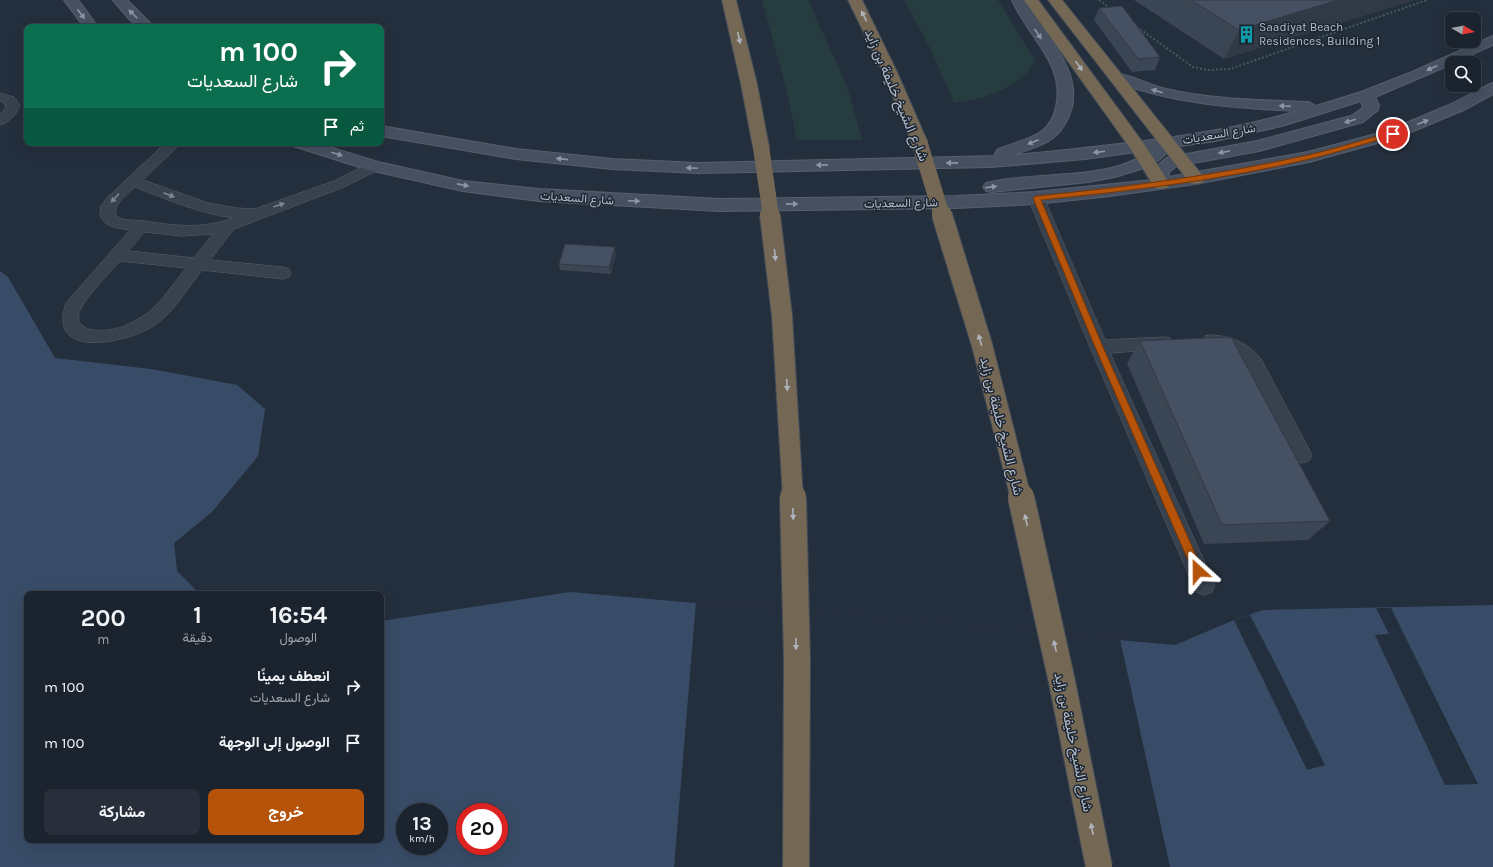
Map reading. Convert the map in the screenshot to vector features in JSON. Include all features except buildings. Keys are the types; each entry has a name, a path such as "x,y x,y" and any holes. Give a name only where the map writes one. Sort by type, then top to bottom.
{"highway":[{"path":"729,0 749,84 761,147 772,224 782,317 790,430 795,573 797,758 796,867"},
{"name":"شارع الشيخ خليفة بن زايد","path":"855,0 890,72 919,141 964,284 988,368 1018,486 1050,623 1099,867"},
{"path":"1031,0 1162,184"},
{"path":"1055,0 1196,179"}],"street":[{"path":"71,0 89,24"},
{"path":"120,0 143,24"},
{"path":"991,162 1006,152 1037,141 1048,134 1061,116 1064,104 1065,92 1061,68 1024,12 1019,0"},
{"name":"شارع السعديات","path":"1168,143 1252,129 1366,95 1417,75 1493,40"},
{"path":"1116,77 1158,92 1201,100 1237,104 1324,108"},
{"name":"شارع السعديات","path":"309,146 375,166 463,186 502,192 600,200 719,205 956,202 1036,198 1162,184 1196,179 1309,157 1393,134 1460,106 1493,88"},
{"path":"1162,184 1161,170 1172,162 1259,146 1357,119 1370,110 1371,105 1366,95"},
{"path":"384,132 516,154 604,163 699,168 991,162 1085,154 1142,154"},
{"path":"956,202 965,194 976,189 1099,176 1125,170 1142,154 1168,143"}],"lane":[{"path":"0,96 9,100 13,105 12,111 0,121"},
{"path":"171,146 112,201 108,207 107,213 109,218 114,222 189,232 215,229 242,222 261,212 340,184 375,166"},
{"path":"133,181 211,210 234,213 261,212"},
{"path":"1036,198 1099,347 1204,585"},
{"path":"142,226 74,303 69,313 69,322 74,329 83,335 95,337 109,336 137,328 150,321 160,312 228,226"},
{"path":"117,254 282,273"},
{"path":"1099,347 1186,342 1223,342 1236,346 1248,354 1302,455"}],"path":[{"path":"1099,0 1111,9"},
{"path":"1136,27 1193,68 1220,70 1230,69 1427,0"}],"green space":[{"path":"762,0 808,0 847,86 862,140 797,140 787,92"},
{"path":"904,0 998,0 1035,61 1020,79 1010,86 989,95 954,103 931,50"}],"water":[{"path":"0,271 8,277 55,358 151,369 237,385 265,409 258,456 212,512 174,543 177,571 197,591 24,591 24,843 384,843 384,621 570,592 1175,645 1234,620 1263,610 1493,605 1493,867 0,867"}],"pier":[{"path":"696,601 1120,639 1170,867 674,867"},
{"path":"1376,608 1391,608 1478,784 1445,785 1375,635 1389,634"},
{"path":"1250,615 1325,765 1307,770 1234,620"}],"place":[{"name":"Saadiyat Beach Residences, Building 1","path":"1246,34"}],"route":[{"path":"1198,571 1099,347 1036,198 1110,191 1196,179 1309,157 1393,134"}]}
